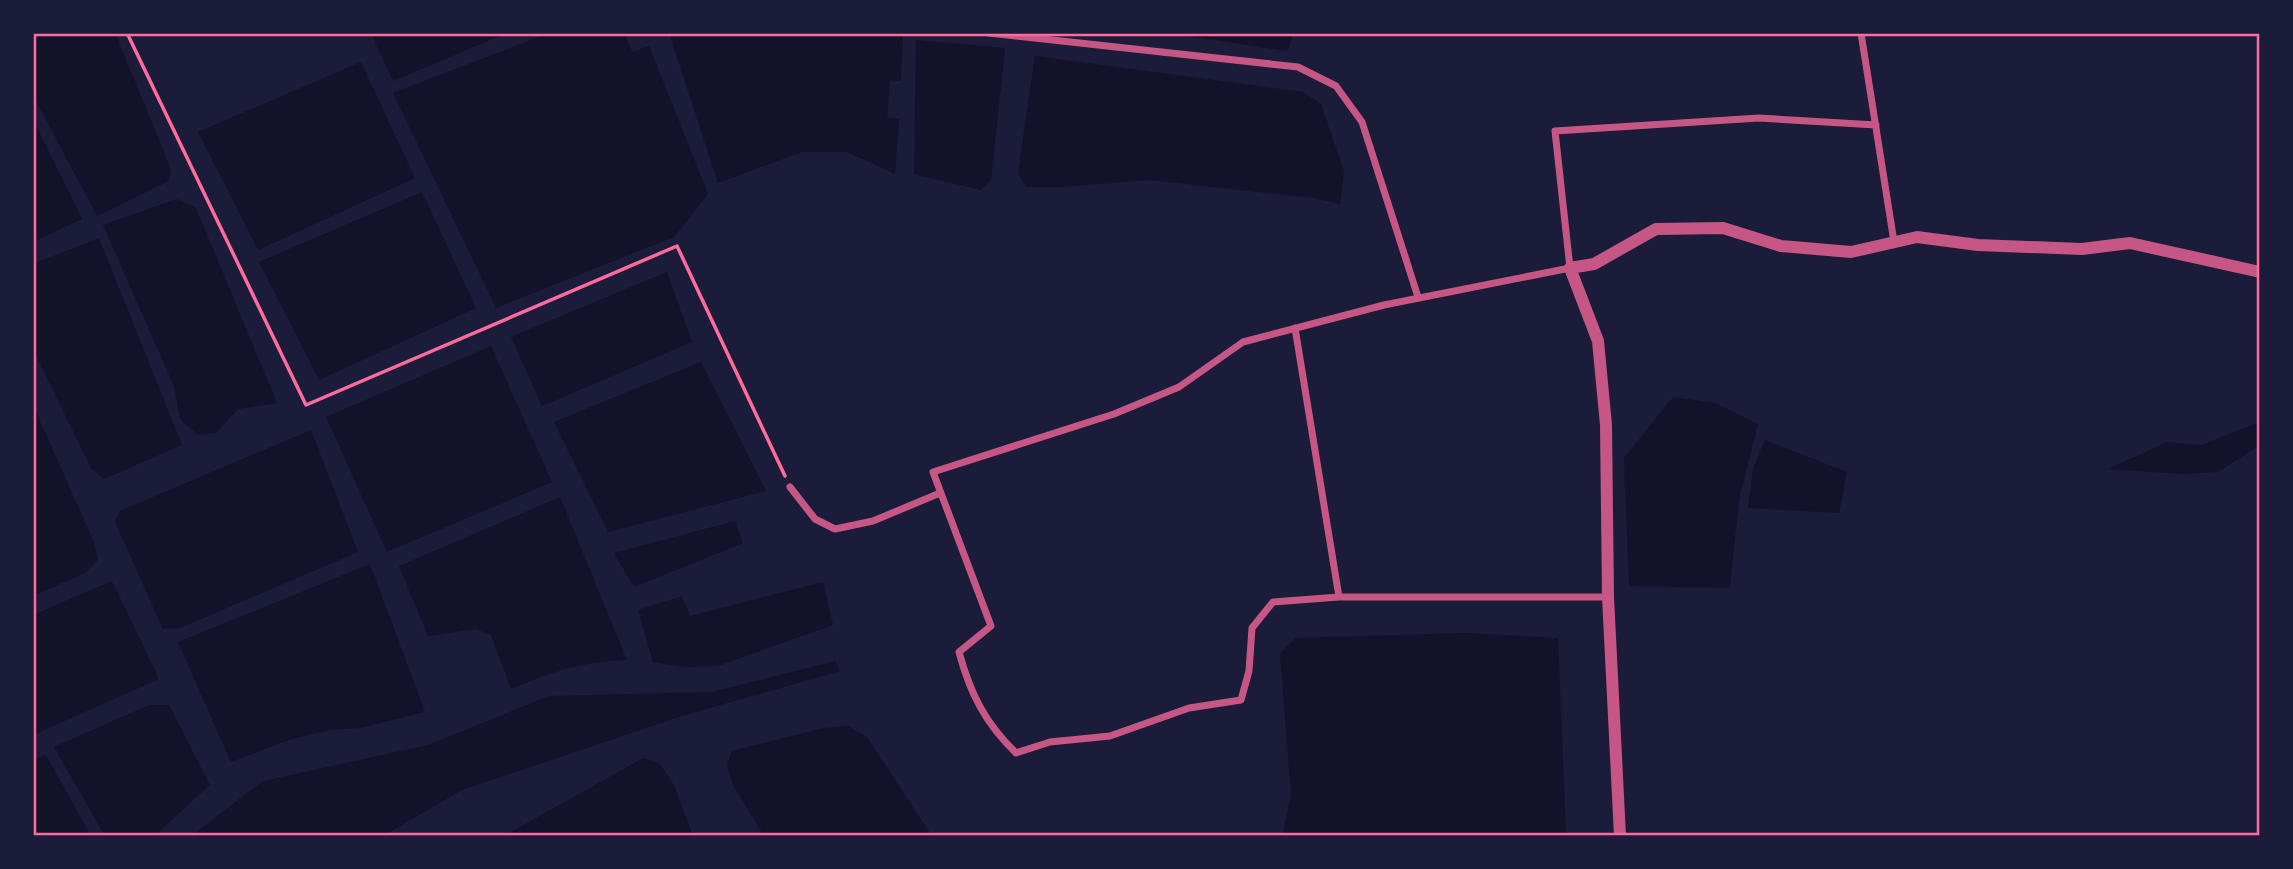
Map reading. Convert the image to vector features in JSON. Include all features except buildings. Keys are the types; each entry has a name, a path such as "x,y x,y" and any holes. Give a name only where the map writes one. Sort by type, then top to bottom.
{"street":[{"path":"989,33 1298,67 1336,86 1362,122 1419,297"},
{"path":"1861,33 1894,242"},
{"path":"1620,836 1608,597 1606,425 1598,341 1570,268 1555,131 1759,118 1877,125"},
{"path":"1608,597 1339,597 1273,602 1252,628 1249,671 1241,700 1189,708 1110,736 1050,742 1016,754 995,733 967,683 959,652 990,626 933,472 1114,414 1179,387 1243,342 1419,297 1594,264 1656,229 1723,228 1781,246 1851,252 1917,237 1978,246 2082,249 2130,243 2260,272"},
{"path":"1295,328 1339,597"},
{"path":"790,487 815,519 835,529 873,521 940,493"}],"path":[{"path":"127,33 306,405 677,246 790,487"}],"shaded area":[{"path":"33,33 115,33 171,169 169,181 97,216 33,95"},
{"path":"371,33 507,33 393,81"},
{"path":"549,33 625,33 632,52 649,46 708,194 674,237 496,308 393,93"},
{"path":"672,33 882,33 903,36 901,81 890,81 887,118 899,119 895,174 847,152 802,152 718,183 671,39"},
{"path":"1167,33 1294,33 1287,51"},
{"path":"916,40 1005,48 991,180 981,190 914,174"},
{"path":"1035,56 1303,92 1321,104 1344,171 1340,204 1313,198 1149,180 1026,187 1018,173"},
{"path":"361,62 415,178 258,250 198,132"},
{"path":"33,119 82,219 33,242"},
{"path":"422,192 476,308 319,380 259,262"},
{"path":"177,199 196,208 277,403 238,409 216,433 198,435 180,419 174,386 103,225"},
{"path":"99,238 182,445 104,479 91,468 33,349 33,264"},
{"path":"667,272 692,342 542,406 511,337"},
{"path":"491,346 552,482 387,552 326,417"},
{"path":"701,362 766,491 608,532 554,422"},
{"path":"1673,397 1715,403 1758,424 1739,499 1730,588 1629,586 1624,458"},
{"path":"33,405 94,542 98,560 85,573 33,596"},
{"path":"2260,422 2260,445 2218,472 2182,474 2108,469 2167,442 2201,445"},
{"path":"311,430 358,552 180,628 163,629 115,522 120,511"},
{"path":"1765,440 1847,472 1839,513 1748,508 1753,469"},
{"path":"560,497 627,660 568,668 511,689 491,635 476,629 428,636 399,566"},
{"path":"735,521 743,543 634,587 614,553"},
{"path":"370,564 425,712 360,728 331,730 292,739 231,762 178,642"},
{"path":"112,581 159,679 33,735 33,615"},
{"path":"823,582 833,625 718,666 685,667 653,662 638,610 682,596 690,616"},
{"path":"1465,633 1558,638 1566,834 1282,836 1291,795 1280,653 1295,638"},
{"path":"835,661 840,671 685,715 462,790 383,836 191,836 263,781 428,745 549,696 712,692"},
{"path":"149,705 169,705 210,785 154,836 105,836 54,747"},
{"path":"848,726 866,736 932,836 764,836 733,785 727,765 732,751 824,728"},
{"path":"46,755 91,836 33,836 33,760"},
{"path":"643,758 660,764 674,785 693,836 504,836"}]}
